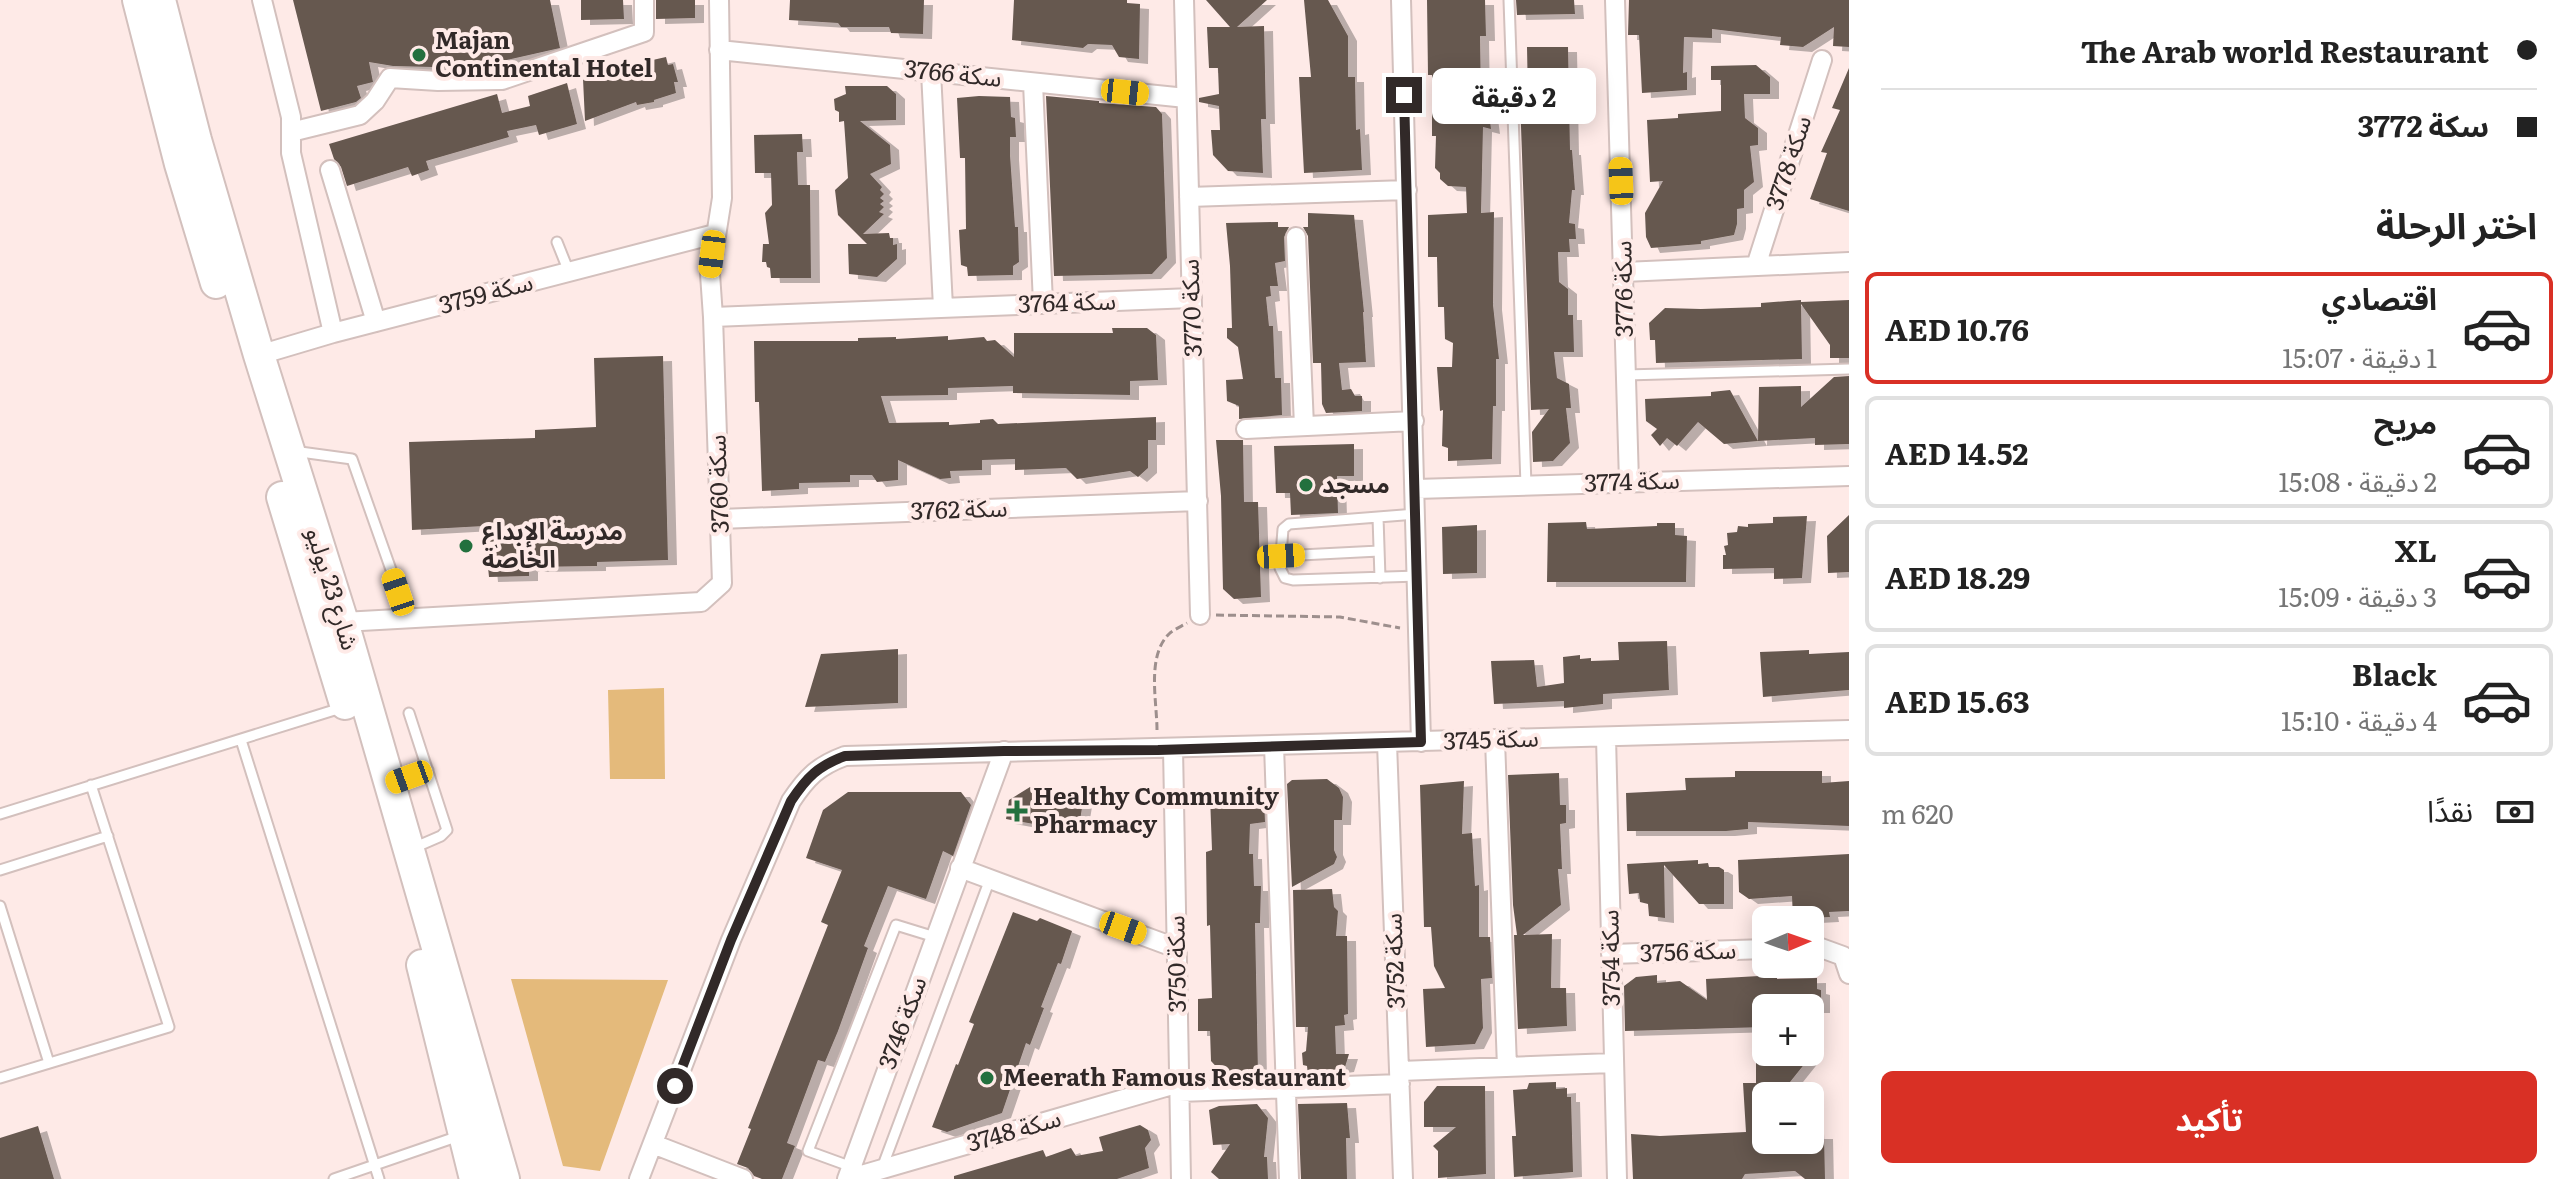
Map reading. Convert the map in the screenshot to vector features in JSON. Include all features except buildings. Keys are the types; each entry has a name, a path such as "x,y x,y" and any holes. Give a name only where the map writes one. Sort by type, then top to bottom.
{"main road":[{"name":"شارع 23 يوليو","path":"138,0 180,164 418,946 462,1135 496,1175"},
{"name":"شارع 23 يوليو","path":"160,0 196,140 409,850 496,1175"}],"street":[{"path":"262,0 291,117 291,153 333,333"},
{"path":"291,132 360,115 375,101 390,78 502,80 644,32 644,0"},
{"name":"سكة 3760","path":"343,622 701,602 722,583 710,274 722,198 719,0"},
{"name":"سكة 3770","path":"1184,0 1200,615"},
{"path":"1401,0 1421,742"},
{"name":"سكة 3776","path":"1615,0 1629,482"},
{"name":"سكة 3766","path":"719,50 1186,98"},
{"name":"سكة 3778","path":"1756,266 1822,60"},
{"path":"931,72 943,307"},
{"path":"1033,83 1043,303"},
{"path":"330,170 376,322"},
{"path":"1189,197 1407,190"},
{"name":"سكة 3759","path":"259,355 715,234"},
{"path":"1296,237 1304,426"},
{"path":"1624,272 1849,262"},
{"name":"سكة 3764","path":"713,317 1192,298"},
{"path":"1246,429 1414,421"},
{"name":"سكة 3774","path":"1416,489 1849,476"},
{"name":"سكة 3762","path":"720,519 1198,501"},
{"name":"سكة 3745","path":"639,1179 731,940 791,801 822,765 845,756 1849,730"},
{"name":"سكة 3754","path":"1606,737 1617,1179"},
{"path":"1495,740 1507,1067"},
{"name":"سكة 3752","path":"1387,743 1403,1179"},
{"path":"1274,745 1289,1179"},
{"name":"سكة 3750","path":"1166,749 1176,948 1181,1179"},
{"name":"سكة 3746","path":"849,1175 1004,751"},
{"path":"960,868 1176,948"},
{"name":"سكة 3756","path":"1611,954 1752,949"},
{"path":"1824,949 1843,956 1849,974"},
{"name":"سكة 3748","path":"849,1175 881,1170 1179,1088 1286,1088 1507,1067 1613,1063"},
{"path":"653,1144 743,1179"}],"lane":[{"path":"1509,0 1526,485"},
{"path":"557,242 569,272"},
{"path":"1626,375 1849,369"},
{"path":"289,450 352,459 408,618"},
{"path":"1416,514 1289,524 1283,529 1280,568 1285,578 1293,580 1418,576"},
{"path":"1378,517 1380,578"},
{"path":"1281,556 1379,551"},
{"path":"0,814 346,706"},
{"path":"409,713 447,830 441,836 409,850"},
{"path":"241,740 379,1179"},
{"path":"390,784 428,770"},
{"path":"0,1078 169,1027 91,785"},
{"path":"0,870 108,836"},
{"path":"881,1170 990,879"},
{"path":"0,906 49,1063"},
{"path":"849,1175 808,1151 896,925 935,937"},
{"path":"334,1179 462,1135"}],"path":[{"path":"1166,749 1156,660 1170,633 1200,615 1340,617 1419,632"}],"shaded area":[{"path":"664,688 665,779 610,779 608,690"},
{"path":"511,979 668,980 600,1171 563,1166"}],"place":[{"name":"Majan Continental Hotel","path":"419,55"},
{"name":"مسجد","path":"1306,485"},
{"name":"مدرسة الإبداع الخاصة","path":"466,546"},
{"name":"Healthy Community Pharmacy","path":"1017,811"},
{"name":"Meerath Famous Restaurant","path":"987,1078"}],"route":[{"path":"675,1086 731,940 791,801 822,765 845,756 1421,742 1404,95"}]}
